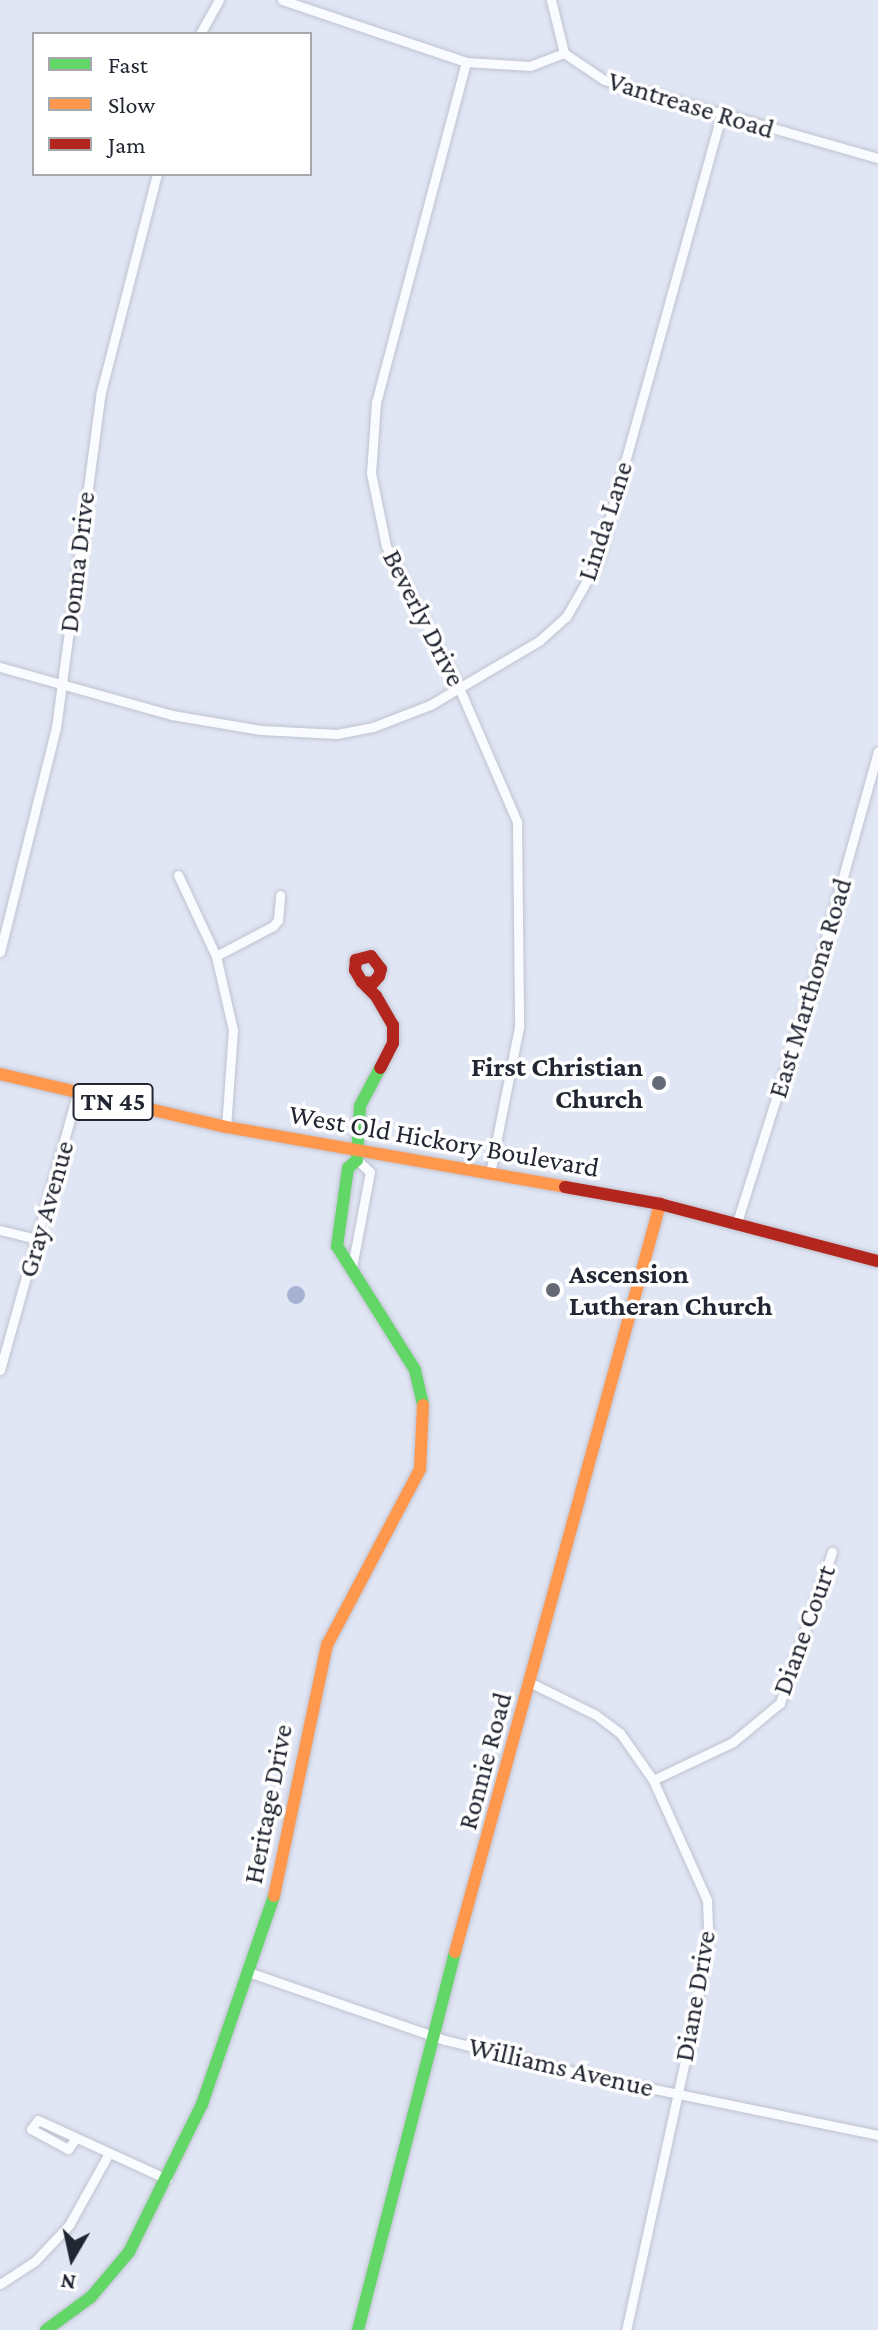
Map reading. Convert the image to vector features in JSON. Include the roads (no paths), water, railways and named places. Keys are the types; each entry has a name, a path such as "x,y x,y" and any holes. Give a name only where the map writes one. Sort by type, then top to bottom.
{"street":[{"path":"201,32 219,0"},
{"path":"282,0 466,62 530,66 564,53 551,0"},
{"name":"Vantrease Road","path":"564,53 604,80 878,158"},
{"name":"Beverly Drive","path":"466,62 376,402 371,473 386,546 460,690 517,822 519,1027 490,1173"},
{"name":"Linda Lane","path":"0,667 62,687 172,715 300,734 373,727 460,690 556,627 589,580 721,115"},
{"name":"Donna Drive","path":"0,952 46,779 62,687 101,392 156,176"},
{"name":"East Marthona Road","path":"737,1222 826,940 878,752"},
{"path":"178,875 216,956 233,1030 226,1127"},
{"path":"216,956 273,926 278,920 280,895"},
{"name":"Heritage Drive","path":"46,2330 78,2308 119,2266 167,2179 221,2058 251,1973 288,1846 327,1645 403,1508 424,1447 426,1417 415,1370 337,1246 348,1168 357,1156 360,1106 393,1043 393,1025 362,982"},
{"name":"West Old Hickory Boulevard","path":"0,1074 357,1156 490,1173 660,1204 878,1261"},
{"name":"Gray Avenue","path":"0,1370 77,1094"},
{"name":"Heritage Drive","path":"352,1267 370,1172 357,1156"},
{"name":"Ronnie Road","path":"358,2330 431,2036 531,1683 660,1204"},
{"path":"0,1230 37,1239"},
{"name":"Diane Court","path":"653,1780 733,1742 780,1703 832,1552"},
{"name":"Diane Drive","path":"531,1683 596,1715 620,1733 653,1780 701,1880 709,1927 626,2330"},
{"name":"Williams Avenue","path":"251,1973 431,2036 676,2095 878,2135"},
{"path":"76,2138 167,2179"},
{"path":"0,2284 35,2261 69,2225 109,2153"}],"water":[{"path":"296,1286 305,1295 296,1304 287,1295"}],"place":[{"name":"First Christian Church","path":"659,1083"},
{"name":"Ascension Lutheran Church","path":"553,1290"}]}
